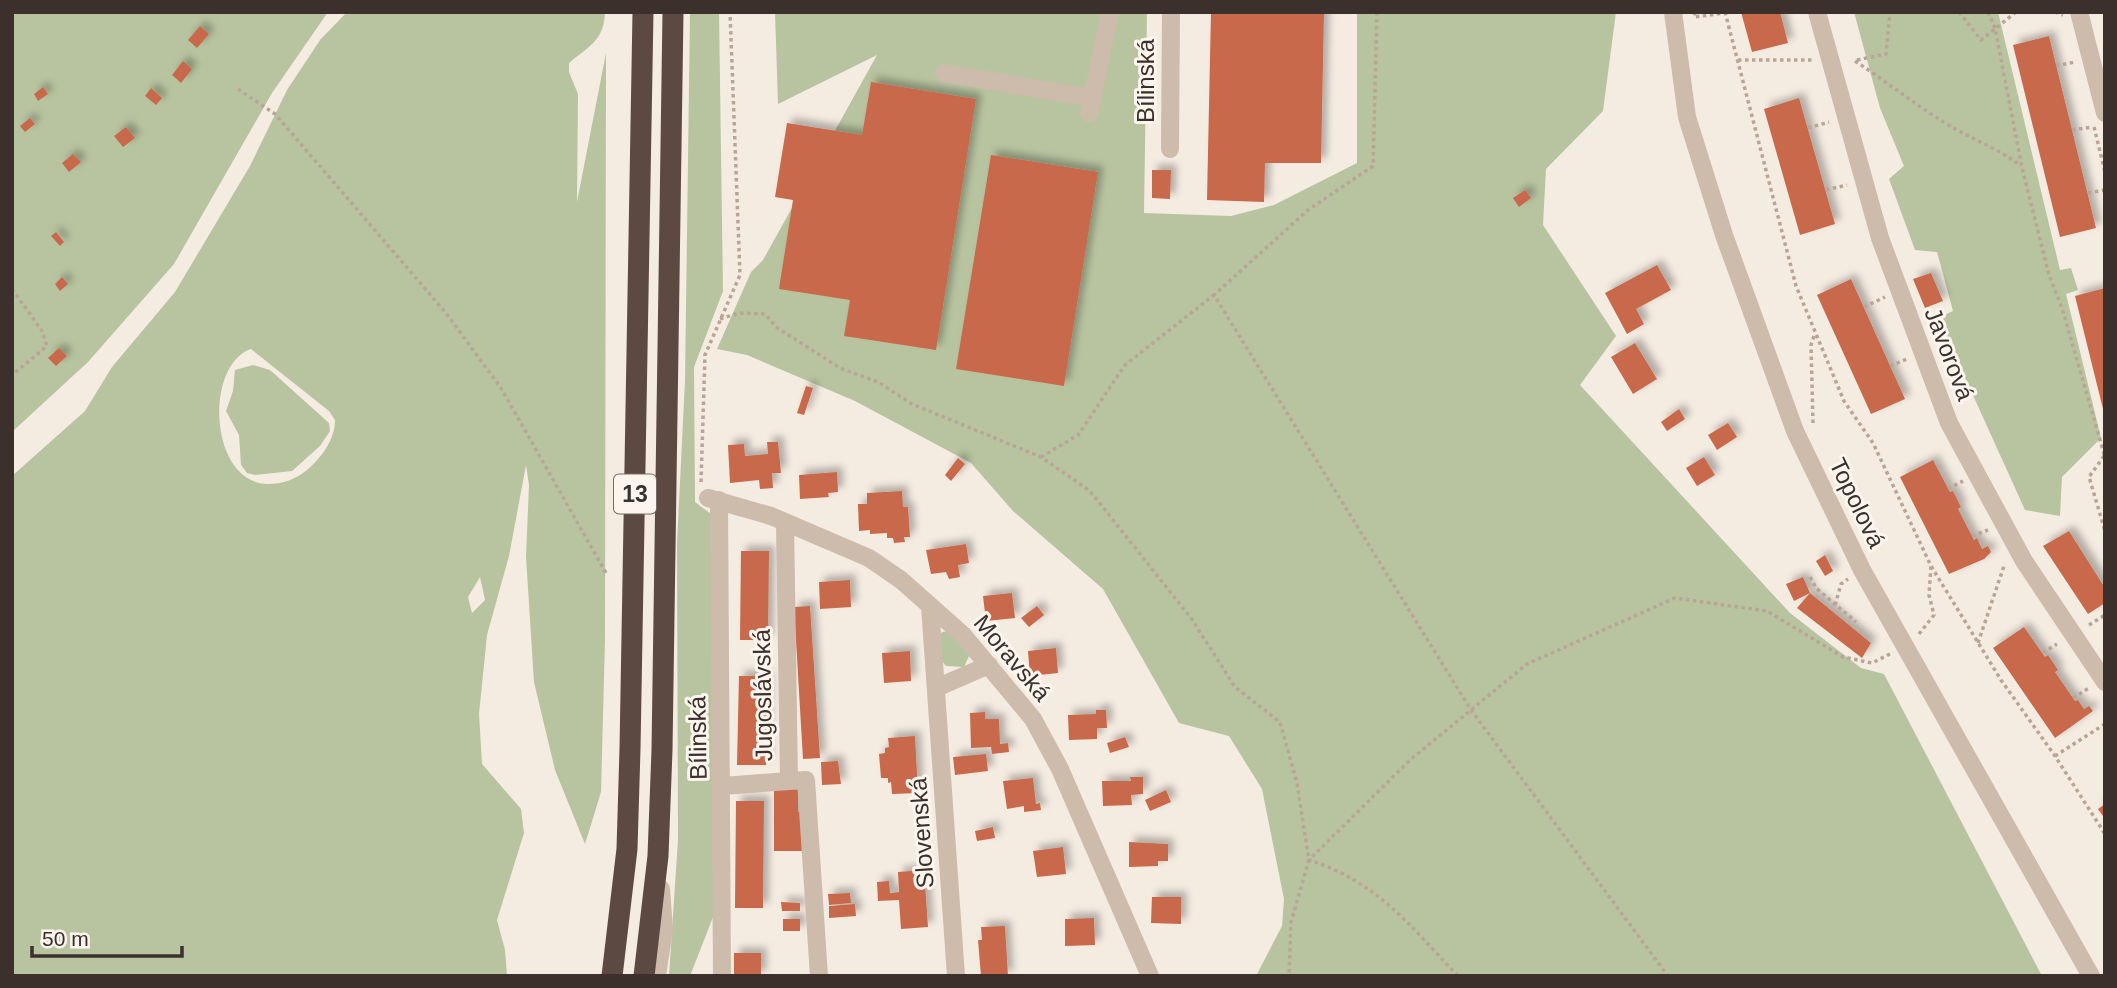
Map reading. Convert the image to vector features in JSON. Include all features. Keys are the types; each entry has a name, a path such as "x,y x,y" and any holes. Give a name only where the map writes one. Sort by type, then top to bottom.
{"highway":[{"name":"13","path":"612,976 627,849 643,12"},
{"name":"13","path":"644,976 658,856 664,644 673,12"}],"street":[{"path":"944,73 1090,105 1110,12"},
{"name":"Bílinská","path":"1170,149 1171,12"},
{"name":"Topolová","path":"1673,12 1687,117 1724,235 1800,441 1862,570 2091,976"},
{"name":"Javorová","path":"1817,12 1824,63 1880,238 1949,423 2024,561 2099,684"},
{"path":"2079,12 2099,120"},
{"name":"Bílinská","path":"714,499 723,786 723,976"},
{"name":"Moravská","path":"714,499 785,522 869,558 930,606 989,665 1032,719 1060,769 1150,976"},
{"name":"Jugoslávská","path":"785,522 789,782 806,780 820,976"},
{"name":"Slovenská","path":"930,606 956,976"},
{"path":"936,688 989,665"},
{"path":"723,786 789,782"},
{"path":"657,976 664,929 658,856"}],"path":[{"path":"714,499 702,495 701,486 705,355 740,275 730,12"},
{"path":"1041,457 1078,435 1125,365 1214,295 1308,210 1373,166 1377,12"},
{"path":"1695,12 1695,17 1725,13 1738,60 1747,109 1796,286 1844,401 1872,443 1931,566 1978,643 2056,756 2105,834"},
{"path":"1738,60 1824,63 1855,61 1886,54 1891,12"},
{"path":"1959,12 1981,40 2016,12"},
{"path":"1988,12 1995,29 2022,168 2049,275 2062,309 2094,428 2105,455 2089,477 2105,531"},
{"path":"1855,61 1944,122 1976,142 2003,152 2022,168"},
{"path":"2056,66 2077,62"},
{"path":"238,89 275,114 446,313 501,388 606,573"},
{"path":"2072,130 2099,120"},
{"path":"1808,128 1831,122"},
{"path":"1826,190 1849,184"},
{"path":"2088,194 2105,190"},
{"path":"12,289 42,331 47,346 12,375"},
{"path":"1214,295 1471,710 1668,976"},
{"path":"1864,307 1887,296"},
{"path":"720,319 739,313 765,314 776,327 839,368 878,382 912,404 1041,457 1090,491 1191,618 1234,687 1280,722 1297,783 1308,860 1291,922 1289,976"},
{"path":"1800,441 1813,425 1811,345 1816,331"},
{"path":"1890,366 1909,358"},
{"path":"1948,489 1964,481"},
{"path":"1972,536 1990,529"},
{"path":"1978,643 2009,559"},
{"path":"1308,860 1410,760 1527,664 1675,598 1767,611 1843,657 1872,663 1905,647 1934,615 1929,595 1931,566"},
{"path":"1835,604 1841,584 1862,570"},
{"path":"1810,577 1816,588 1856,622"},
{"path":"2043,653 2062,641"},
{"path":"2073,698 2099,684"},
{"path":"2056,756 2105,724"},
{"path":"1308,860 1343,871 1388,903 1458,976"}],"green space":[{"path":"12,12 328,12 272,93 174,264 88,362 12,432"},
{"path":"347,12 605,12 602,30 598,36 569,63 569,72 578,94 577,202 606,53 605,640 601,792 585,844 555,770 534,682 526,557 529,485 526,465 509,556 487,635 479,714 482,764 521,809 524,833 497,920 505,950 507,976 12,976 12,476 85,411 112,367 175,292 250,166 287,90 320,40","holes":["251,349 329,411 335,420 330,441 317,460 307,470 283,482 267,484 248,478 233,464 224,445 220,398 226,377 236,359","480,577 485,600 472,613 468,597"]},
{"path":"690,12 719,12 723,291 694,367 695,502 715,517 715,912 690,976 669,976 678,840 677,544 685,381"},
{"path":"775,12 1147,12 1144,213 1231,216 1274,205 1357,163 1357,12 1616,12 1603,111 1546,169 1543,225 1616,336 1580,385 1790,613 1861,668 1884,674 2042,976 1256,976 1282,926 1284,899 1262,789 1229,736 1179,723 1103,589 1013,511 971,463 855,401 747,355 717,349 751,272 763,260 877,55 778,104"},
{"path":"1854,12 1998,12 2060,270 2071,268 2078,290 2066,294 2101,438 2062,477 2060,516 2025,510 1938,318 1953,311 1937,252 1915,250 1889,179 1904,166 1880,108"},
{"path":"253,365 270,370 329,423 330,431 320,446 292,471 255,475 247,473 241,465 239,435 226,411 233,391 235,370"},
{"path":"948,631 970,654 964,667 946,666 941,659 939,640 942,632"}],"building":[{"path":"1211,12 1324,12 1321,163 1265,163 1264,202 1207,200"},
{"path":"1741,12 1780,12 1788,43 1752,52"},
{"path":"200,26 209,34 197,48 188,40"},
{"path":"2049,36 2096,228 2060,237 2013,45"},
{"path":"183,61 192,69 181,83 172,75"},
{"path":"871,82 976,99 936,350 844,336 850,300 779,289 793,200 775,197 787,123 862,135"},
{"path":"43,87 48,94 38,101 34,94"},
{"path":"151,88 162,98 156,105 145,96"},
{"path":"1799,98 1835,224 1800,235 1764,109"},
{"path":"30,118 35,124 25,132 20,126"},
{"path":"126,127 135,138 123,147 114,136"},
{"path":"73,154 81,162 69,172 62,163"},
{"path":"991,155 1098,172 1064,386 956,369"},
{"path":"1152,170 1171,170 1170,199 1152,198"},
{"path":"1525,190 1531,198 1519,207 1513,198"},
{"path":"56,232 64,242 60,246 51,236"},
{"path":"1657,265 1671,290 1636,309 1644,324 1627,334 1605,293"},
{"path":"1931,273 1943,301 1925,308 1913,279"},
{"path":"62,277 68,284 60,291 55,284"},
{"path":"1851,279 1905,399 1871,414 1817,295"},
{"path":"2105,288 2105,413 2104,413 2075,296"},
{"path":"1635,343 1657,379 1633,394 1611,357"},
{"path":"59,348 67,356 56,366 48,358"},
{"path":"806,386 813,388 804,415 797,413"},
{"path":"1679,409 1685,419 1667,431 1661,422"},
{"path":"1728,423 1737,437 1717,450 1708,435"},
{"path":"767,442 778,442 781,473 772,473 773,488 760,489 759,480 730,483 728,445 744,444 745,456 768,454"},
{"path":"1704,457 1715,475 1697,486 1686,468"},
{"path":"958,458 965,464 951,481 945,475"},
{"path":"1933,460 1950,492 1953,491 1961,507 1958,509 1974,540 1977,538 1982,549 1988,546 1991,552 1984,559 1949,574 1900,477"},
{"path":"837,472 838,492 828,493 829,497 800,499 799,475"},
{"path":"902,491 903,507 908,507 910,537 904,537 905,542 894,543 893,538 887,538 887,533 870,534 870,530 859,531 858,504 867,504 867,493"},
{"path":"2069,531 2105,588 2105,603 2088,614 2043,546"},
{"path":"966,544 969,563 958,565 960,577 949,579 946,572 931,574 926,550"},
{"path":"741,551 769,551 768,640 740,640"},
{"path":"1825,555 1833,571 1825,576 1816,561"},
{"path":"1803,577 1810,593 1794,601 1786,584"},
{"path":"850,580 851,607 820,609 819,582"},
{"path":"1012,593 1015,618 986,621 983,596"},
{"path":"1810,593 1871,643 1862,658 1797,608"},
{"path":"810,606 820,758 803,759 794,607"},
{"path":"1037,606 1044,615 1029,627 1021,618"},
{"path":"2024,627 2045,657 2048,655 2058,670 2055,672 2075,701 2078,700 2084,709 2089,706 2093,711 2055,738 1993,648"},
{"path":"1056,648 1058,673 1030,676 1028,651"},
{"path":"910,651 911,681 884,683 882,653"},
{"path":"739,676 767,676 766,765 737,765"},
{"path":"1096,710 1106,710 1107,728 1097,728 1097,739 1069,740 1068,715 1096,714"},
{"path":"985,712 985,719 999,719 1000,744 1008,743 1009,752 992,754 991,747 971,748 970,713"},
{"path":"915,736 918,793 892,794 891,782 888,783 888,778 881,778 879,754 885,753 885,748 889,747 888,738"},
{"path":"1125,737 1129,747 1110,753 1107,743"},
{"path":"986,754 988,771 955,775 953,757"},
{"path":"838,761 841,784 822,785 821,762"},
{"path":"1130,777 1143,777 1143,794 1131,795 1132,805 1103,806 1102,781 1131,781"},
{"path":"1033,778 1036,804 1040,803 1041,810 1024,812 1024,806 1007,809 1003,781"},
{"path":"774,789 798,789 798,812 802,812 802,851 774,851"},
{"path":"1166,790 1171,802 1150,811 1145,800"},
{"path":"736,801 764,801 763,908 735,908"},
{"path":"2105,804 2105,819 2098,809"},
{"path":"993,827 995,838 977,841 975,831"},
{"path":"1129,842 1168,844 1168,861 1158,861 1158,866 1129,867"},
{"path":"1063,847 1066,874 1037,877 1033,851"},
{"path":"924,870 928,927 901,929 899,900 878,901 877,882 889,881 890,893 899,892 898,872"},
{"path":"850,893 851,903 829,905 828,894"},
{"path":"1152,897 1181,897 1181,924 1151,923"},
{"path":"781,902 800,903 800,911 782,911"},
{"path":"855,904 856,916 829,918 829,906"},
{"path":"1094,918 1095,945 1065,946 1065,919"},
{"path":"783,919 800,919 800,931 783,931"},
{"path":"1005,926 1008,976 981,976 978,940 982,940 981,927"},
{"path":"734,953 761,953 761,976 734,976"}]}
